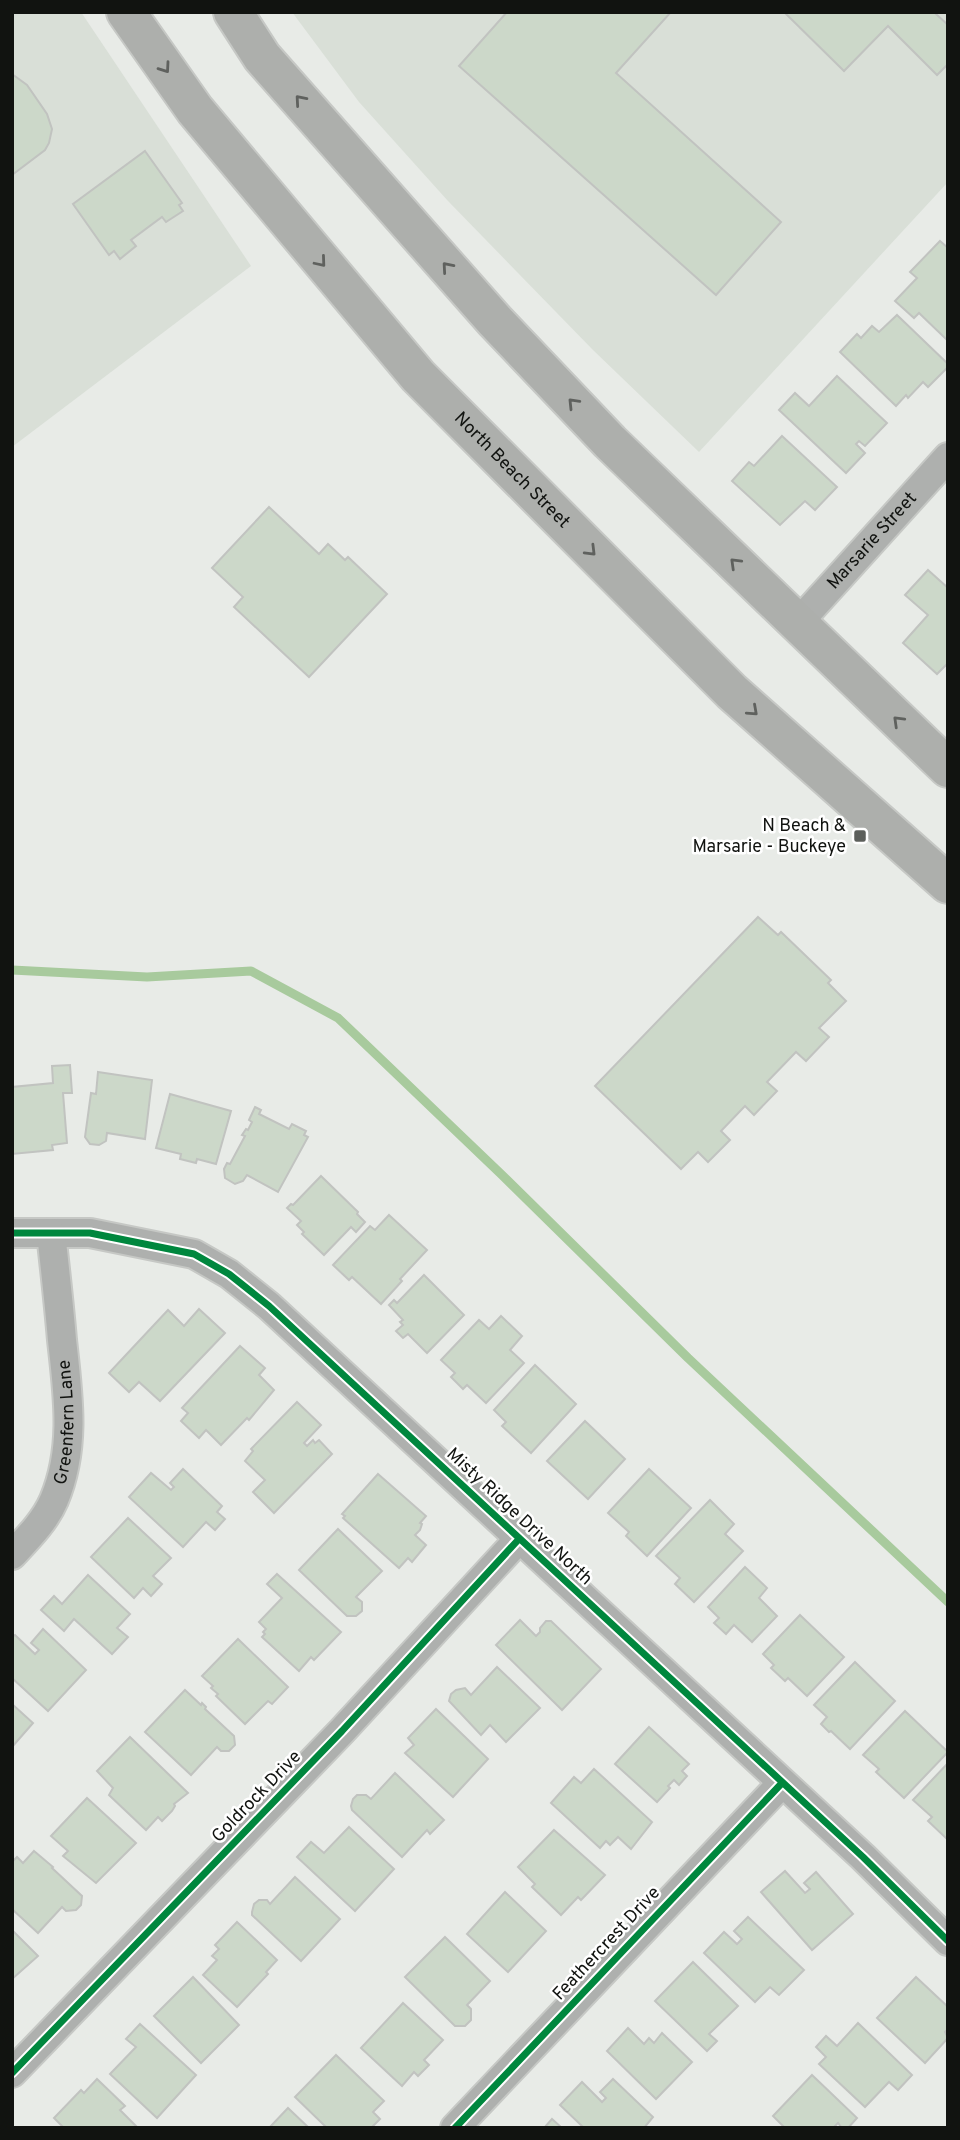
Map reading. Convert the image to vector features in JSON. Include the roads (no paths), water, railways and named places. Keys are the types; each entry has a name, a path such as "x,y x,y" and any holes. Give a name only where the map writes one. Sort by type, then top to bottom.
{"main road":[{"name":"North Beach Street","path":"126,12 195,110 418,376 732,692 948,884"},
{"path":"233,12 262,57 495,321 610,442 948,768"}],"street":[{"name":"Marsarie Street","path":"797,624 948,457"},
{"name":"Misty Ridge Drive North","path":"12,1233 90,1233 194,1254 229,1274 269,1306 863,1857 948,1941"},
{"name":"Greenfern Lane","path":"12,1555 37,1528 53,1503 65,1472 69,1443 68,1389 51,1233"},
{"name":"Goldrock Drive","path":"12,2073 342,1731 519,1539"},
{"name":"Feathercrest Drive","path":"455,2128 782,1783"}],"waterway":[{"path":"12,970 147,977 251,971 338,1018 688,1358 948,1602"}],"place":[{"name":"N Beach & Marsarie - Buckeye","path":"860,836"}]}
